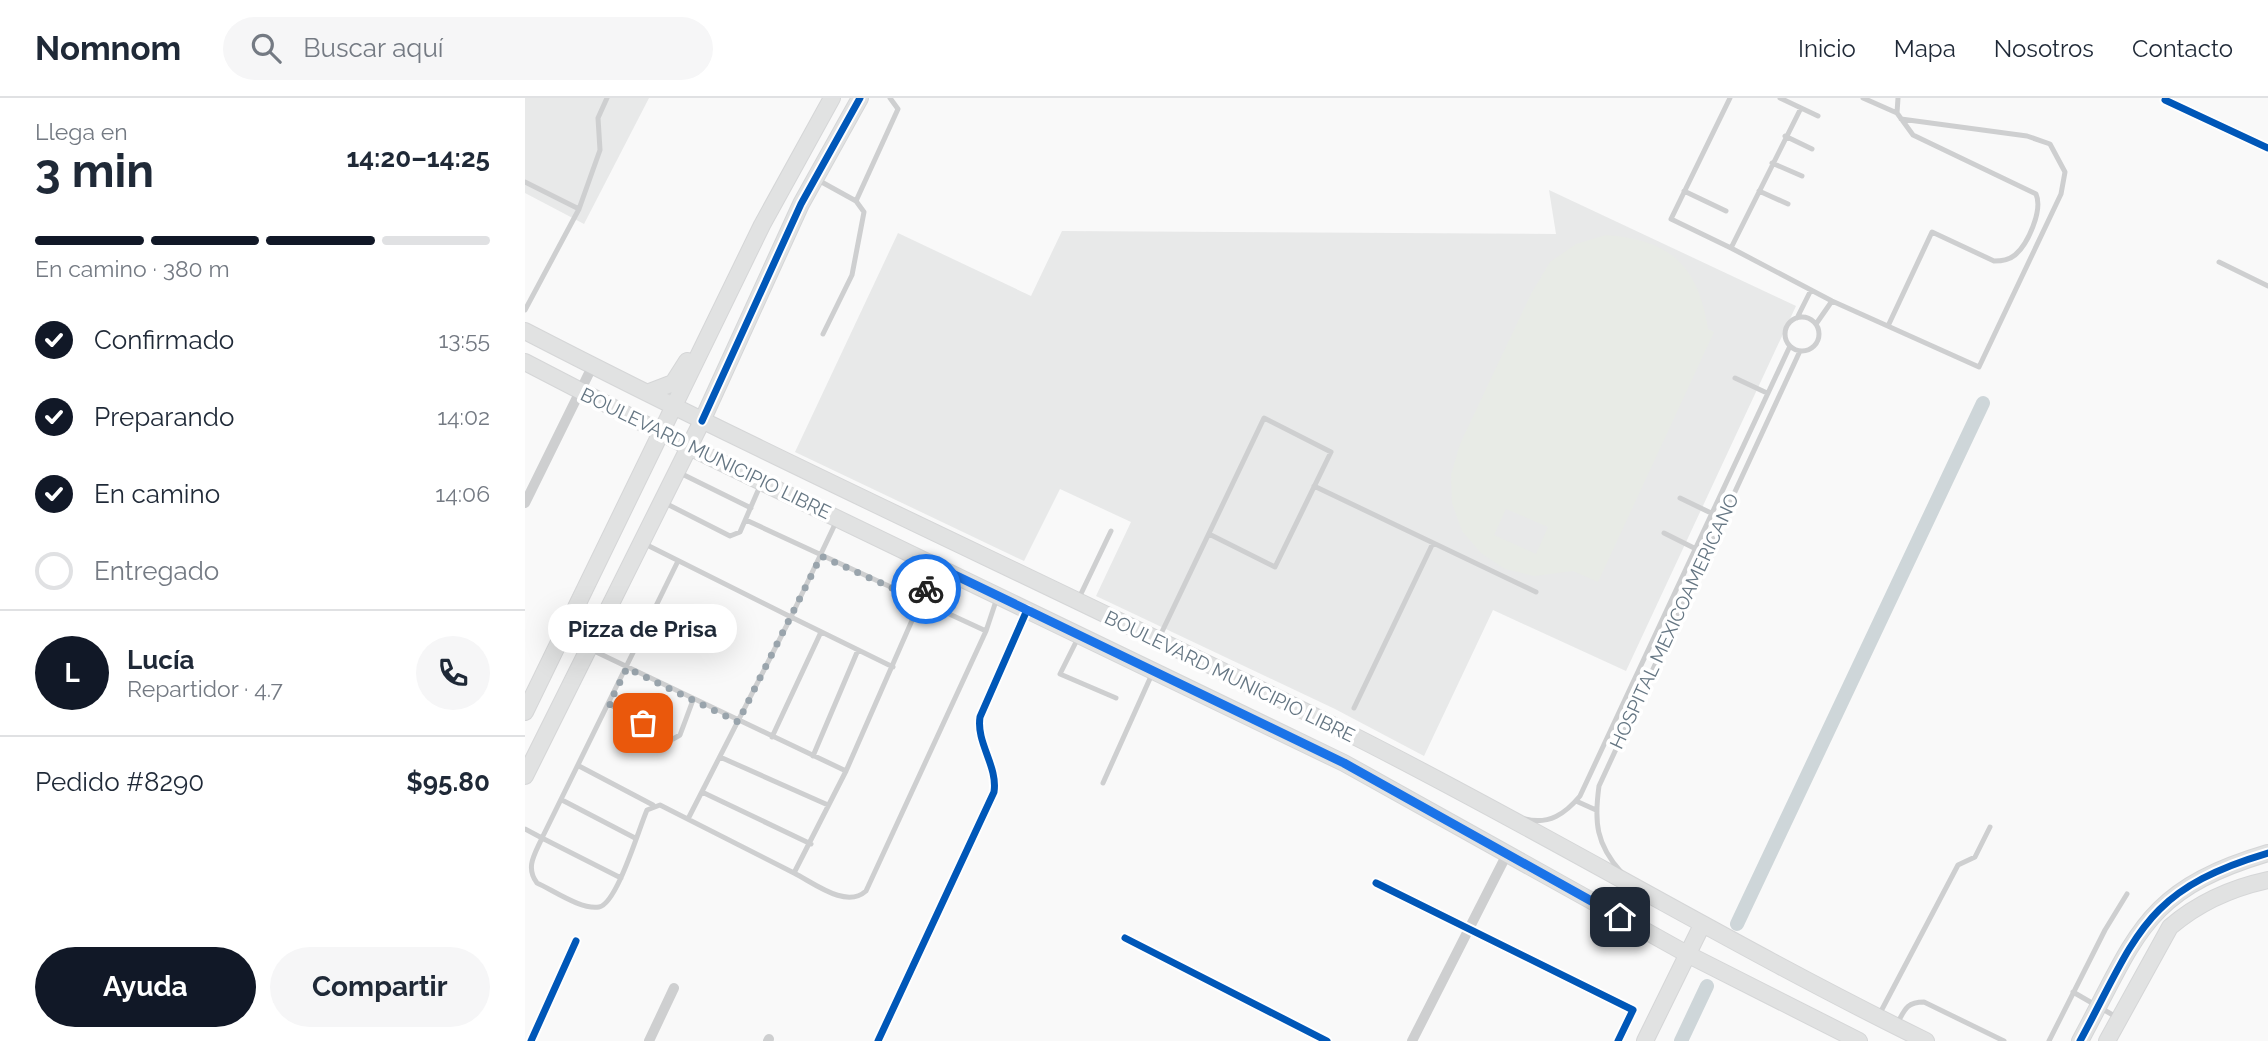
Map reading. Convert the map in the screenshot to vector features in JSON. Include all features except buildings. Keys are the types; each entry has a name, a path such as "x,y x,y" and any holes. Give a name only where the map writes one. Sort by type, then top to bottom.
{"main road":[{"path":"525,712 762,225 832,98"},
{"path":"525,776 663,502 815,178 860,98"},
{"path":"647,393 673,383 702,332 718,317"},
{"name":"BOULEVARD MUNICIPIO LIBRE","path":"525,331 702,421 1511,816 1702,925 1926,1041"},
{"name":"BOULEVARD MUNICIPIO LIBRE","path":"525,362 689,447 1403,794 1688,954 1859,1041"},
{"path":"936,566 949,541"},
{"path":"1099,645 1110,618"},
{"path":"1403,794 1417,769"},
{"path":"2080,1041 2139,933 2162,905 2210,872 2268,853"},
{"path":"2108,1041 2118,1018 2170,928 2184,915 2226,891 2268,880"},
{"path":"1645,1041 1702,925"}],"street":[{"path":"2165,100 2268,148"},
{"path":"525,503 593,365"},
{"path":"878,1041 994,792 994,776 978,727 979,717 1027,610"},
{"path":"1412,1041 1507,854"},
{"path":"1376,883 1633,1010 1618,1041"},
{"path":"1125,937 1327,1041"},
{"path":"531,1041 576,940"},
{"path":"649,1041 674,988"}],"lane":[{"path":"525,310 579,209 600,150 599,118 607,98"},
{"path":"856,201 898,109 890,98"},
{"path":"1730,98 1671,219 1832,301 1979,367 2061,194 2065,172 2050,144 2027,136 1901,119"},
{"path":"1780,98 1818,116"},
{"path":"1863,98 1897,113 1913,135 2036,194 2039,206 2021,248 2015,256 2004,260 1994,261 1932,232 1888,326"},
{"path":"1897,113 1898,98"},
{"path":"1731,248 1801,108"},
{"path":"1785,136 1812,149"},
{"path":"1772,163 1802,176"},
{"path":"815,178 856,201 864,212 852,275 823,334"},
{"path":"525,182 579,209"},
{"path":"1684,191 1725,211"},
{"path":"1759,191 1788,204"},
{"path":"2218,262 2268,286"},
{"path":"1797,318 1811,290"},
{"path":"1816,324 1832,301"},
{"path":"1806,317 1816,324 1818,335 1814,345 1800,351 1790,346 1785,331 1790,321 1806,317"},
{"name":"HOSPITAL MEXICOAMERICANO","path":"1576,801 1790,346"},
{"name":"HOSPITAL MEXICOAMERICANO","path":"1638,889 1618,869 1603,846 1595,822 1599,786 1800,351"},
{"path":"1735,378 1767,393"},
{"path":"1757,416 1767,421"},
{"path":"1157,641 1265,418 1331,452 1275,566 1209,534"},
{"path":"677,472 751,508"},
{"path":"663,502 730,536 740,532 761,482"},
{"path":"1314,486 1536,592"},
{"path":"1680,498 1724,513"},
{"path":"688,819 838,519"},
{"path":"746,520 986,631"},
{"path":"1077,602 1111,531"},
{"path":"1664,533 1695,548"},
{"path":"643,543 893,667"},
{"path":"1354,708 1433,543"},
{"path":"653,805 647,810 621,878 608,902 599,907 587,906 537,883 530,864 678,561"},
{"path":"794,873 846,771 936,566"},
{"path":"579,766 848,900 858,899 866,891 986,631 998,596"},
{"path":"772,737 821,632"},
{"path":"1079,635 1060,674 1116,698"},
{"path":"589,649 846,771"},
{"path":"813,756 858,650"},
{"path":"1641,662 1652,669"},
{"path":"1104,783 1153,671"},
{"path":"664,735 673,739 680,735 693,700"},
{"path":"609,704 643,723"},
{"path":"720,757 828,805"},
{"path":"702,792 811,844"},
{"path":"562,800 635,838"},
{"path":"1511,816 1539,822 1549,820 1576,801 1596,810"},
{"path":"1878,1018 1958,865 1975,857 1990,827"},
{"path":"525,829 621,878"},
{"path":"2049,1041 2127,894"},
{"path":"2073,992 2118,1018"},
{"path":"1896,1026 1906,1007 1912,1002 1924,1002 2004,1041"}],"shaded area":[{"path":"525,98 649,98 584,224 525,193"},
{"path":"1549,190 1796,306 1626,671 1493,610 1424,756 1335,709 1096,596 1131,522 1060,489 1024,561 795,452 898,233 1031,296 1062,231 1556,234"},
{"path":"1606,235 1648,243 1664,250 1688,272 1697,288 1708,329 1714,332 1598,582 1573,571 1534,576 1505,569 1481,553 1462,531 1452,503 1451,475 1460,444 1531,294 1550,262 1576,244","holes":["1506,509 1548,527 1536,554 1494,535"]}],"waterway":[{"path":"1737,924 1983,403"},
{"path":"1681,1041 1707,986"}],"cycle path":[{"path":"702,421 801,204 860,98"},
{"path":"2165,100 2268,148"},
{"path":"878,1041 994,792 993,773 981,736 980,717 1027,610"},
{"path":"2080,1041 2132,945 2169,901 2194,883 2226,867 2268,853"},
{"path":"1376,883 1633,1010 1618,1041"},
{"path":"1125,938 1327,1041"},
{"path":"531,1041 576,941"}],"way so far":[{"path":"643,723 609,704 627,668 738,722 821,556 921,601 926,589"}],"place":[{"name":"Pizza de Prisa","path":"643,723"}],"route":[{"path":"926,589 936,566 1344,763 1620,917"}]}
